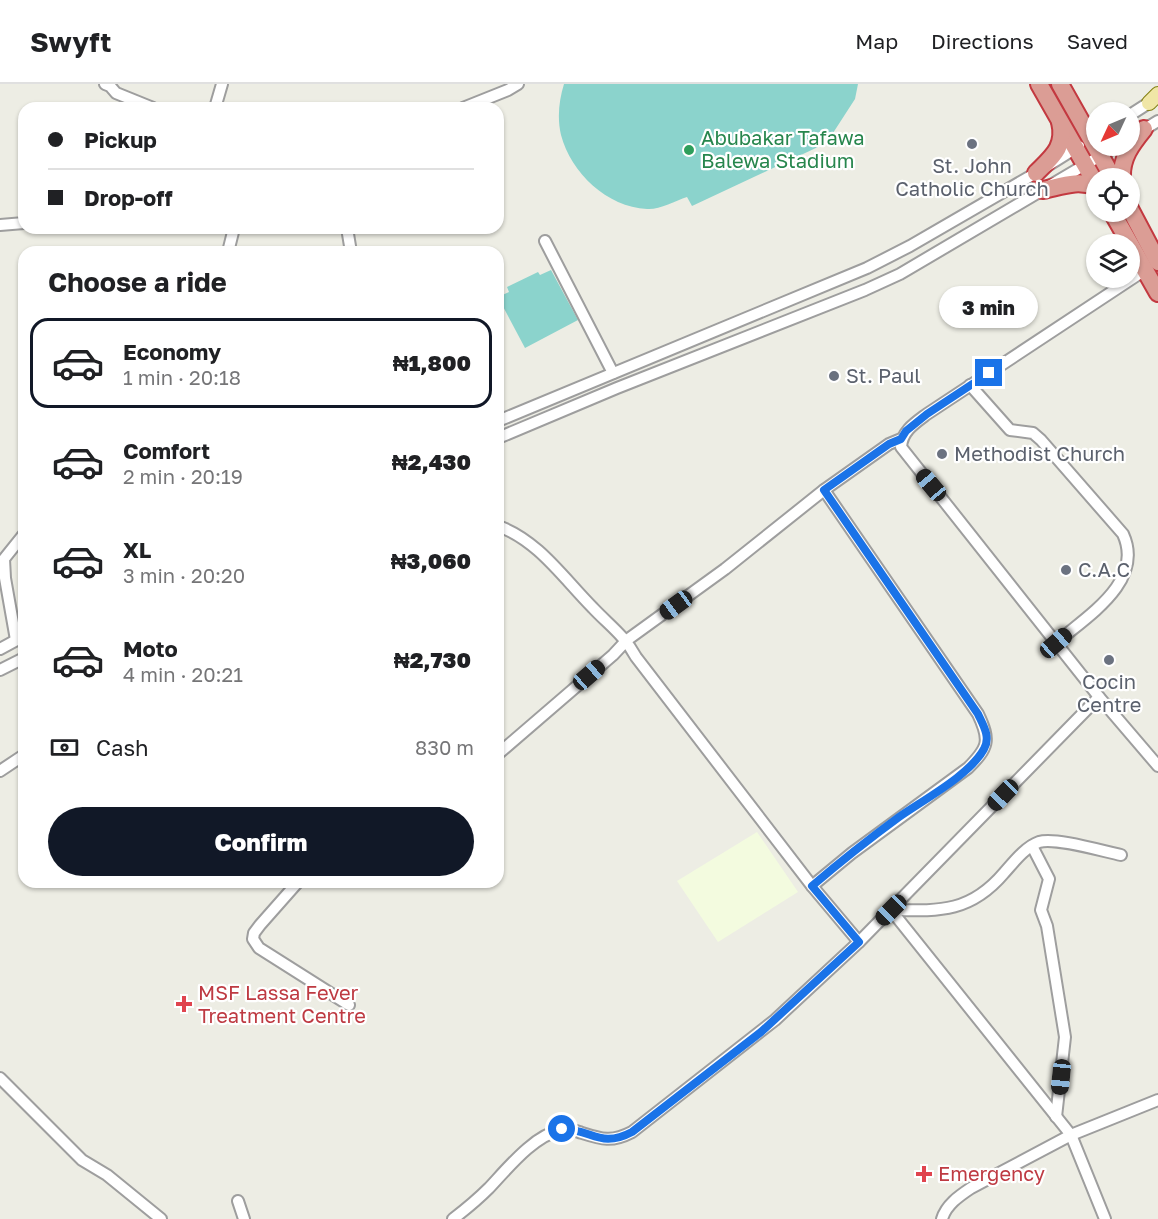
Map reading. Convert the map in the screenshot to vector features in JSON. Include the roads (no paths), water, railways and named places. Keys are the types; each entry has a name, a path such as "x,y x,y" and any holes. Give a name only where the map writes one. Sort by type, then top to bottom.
{"highway":[{"path":"1039,84 1088,168"},
{"path":"1060,84 1086,125"},
{"path":"1036,173 1060,144 1062,132 1059,118"},
{"path":"1122,168 1126,153 1144,129"},
{"path":"1100,156 1107,168"},
{"path":"1043,190 1086,183"},
{"path":"1119,222 1151,266"},
{"path":"1135,222 1158,293"}],"street":[{"path":"105,84 116,93 138,102"},
{"path":"217,102 222,84"},
{"path":"478,102 518,84"},
{"path":"1140,108 1155,98"},
{"path":"504,418 867,268 910,246 1086,142"},
{"path":"504,436 865,290 933,256 1100,156"},
{"path":"0,225 18,224"},
{"path":"545,241 613,373"},
{"path":"1151,266 927,414 906,431 901,439 901,447 1099,697 1158,766"},
{"path":"970,385 1010,430 1033,433 1041,440 1123,534 1128,545 1126,569 1115,592 1056,643"},
{"path":"504,749 613,655 627,640 725,569 824,490 889,444 901,439"},
{"path":"812,886 852,853 968,768 978,758 987,741 986,730 978,714 824,490"},
{"path":"504,528 515,532 548,560 594,610 627,640 636,657 812,886 859,942"},
{"path":"18,541 2,560 18,630"},
{"path":"0,649 18,639"},
{"path":"0,670 18,661"},
{"path":"453,1219 486,1191 512,1162 550,1133 569,1129 599,1139 610,1140 622,1137 632,1132 768,1026 859,942 1099,697"},
{"path":"0,771 18,759"},
{"path":"891,910 943,910 967,903 983,894 997,882 1016,860 1038,842 1062,843 1121,855"},
{"path":"1032,846 1049,879 1041,910 1047,926 1065,1037 1056,1117"},
{"path":"293,888 260,925 253,939 259,948 349,1005"},
{"path":"891,910 1071,1135 1105,1219"},
{"path":"0,1078 82,1160 107,1175 161,1219"},
{"path":"942,1219 957,1198 971,1188 1071,1135 1158,1100"},
{"path":"238,1201 244,1219"}],"place":[{"name":"St. John Catholic Church","path":"972,144"},
{"name":"Abubakar Tafawa Balewa Stadium","path":"689,150"},
{"name":"St. Paul","path":"834,376"},
{"name":"Methodist Church","path":"942,454"},
{"name":"C.A.C","path":"1066,570"},
{"name":"Cocin Centre","path":"1109,660"},
{"name":"MSF Lassa Fever Treatment Centre","path":"184,1004"},
{"name":"Emergency","path":"924,1174"}]}
